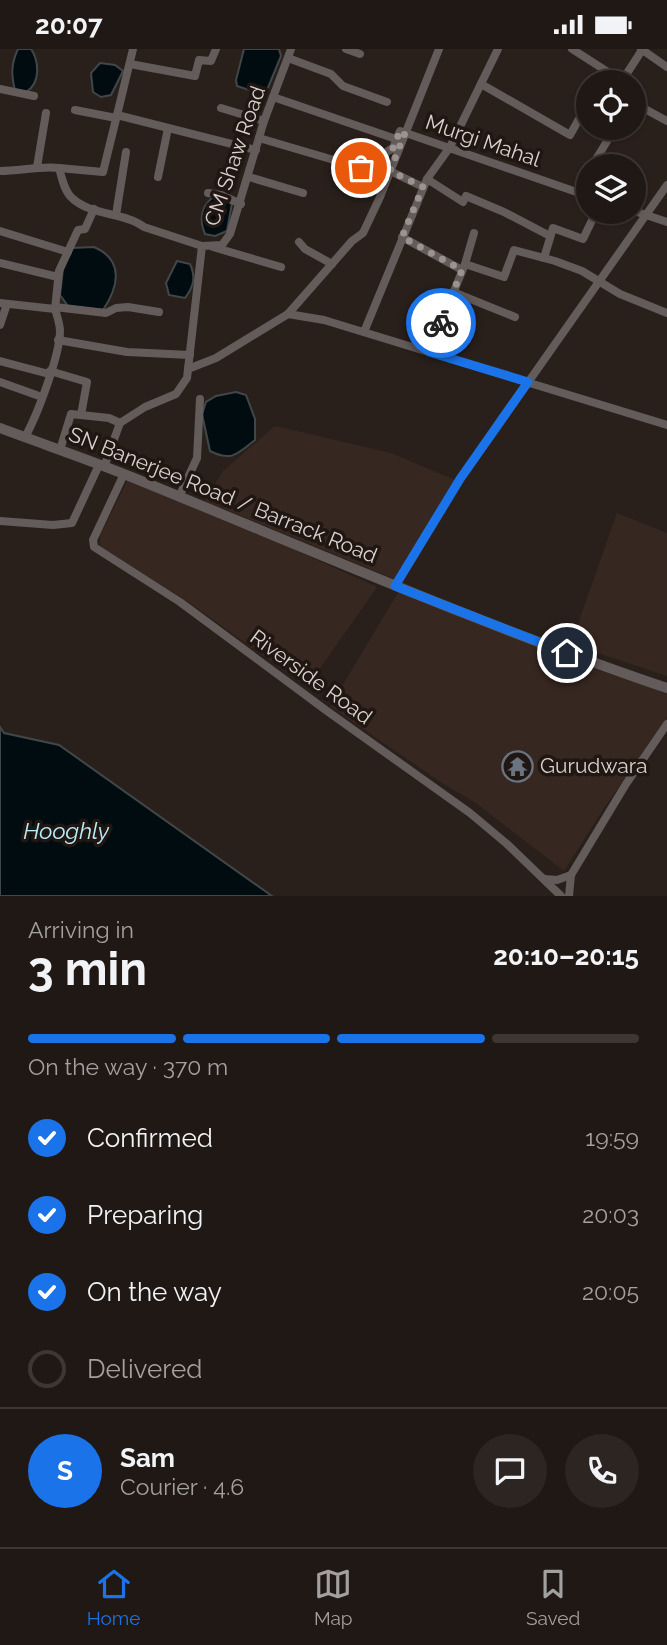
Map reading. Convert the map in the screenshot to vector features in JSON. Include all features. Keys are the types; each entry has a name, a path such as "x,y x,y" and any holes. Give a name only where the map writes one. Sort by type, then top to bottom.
{"street":[{"path":"0,171 37,167 103,172 133,49"},
{"path":"130,64 195,76 199,60 211,61 216,49"},
{"path":"346,49 360,54"},
{"path":"188,369 216,358 288,314 352,241 363,233 439,49"},
{"path":"364,332 425,183 450,147 498,49"},
{"path":"572,49 604,70"},
{"path":"630,70 642,50 667,68"},
{"path":"289,53 331,74 343,86 387,101"},
{"name":"CM Shaw Road","path":"120,423 145,407 176,394 187,378 205,245 222,245 230,234 264,121 289,53"},
{"path":"481,85 570,135 576,124"},
{"path":"0,89 34,96"},
{"path":"273,97 396,139"},
{"path":"221,108 264,121"},
{"path":"75,110 116,116 256,150"},
{"path":"646,110 667,121"},
{"path":"37,167 46,113"},
{"path":"158,177 168,128"},
{"name":"Murgi Mahal","path":"259,138 361,168 393,148 400,131 576,191"},
{"path":"116,215 126,152"},
{"path":"59,168 63,184 71,198 94,209 281,267"},
{"path":"390,171 425,183 463,202 466,197 504,212 550,236"},
{"path":"249,177 303,193"},
{"path":"667,185 646,215 667,222"},
{"path":"208,193 221,195 241,204"},
{"path":"26,437 36,417 60,331 55,308 58,277 78,230 85,229 94,209"},
{"path":"544,258 553,228 583,239 590,224"},
{"path":"395,586 460,479 640,224"},
{"path":"0,231 68,252"},
{"path":"429,352 474,233"},
{"path":"402,237 463,267 504,277 514,250 544,258 582,271 620,294 667,313"},
{"path":"299,242 305,249 332,264"},
{"path":"0,264 58,277"},
{"path":"453,292 515,317"},
{"path":"0,325 3,304 106,313 116,308 128,307 159,312"},
{"path":"288,314 324,320 667,425"},
{"path":"58,340 127,352 190,355"},
{"path":"0,361 87,382 81,415"},
{"path":"0,382 42,397"},
{"path":"179,497 197,458 200,399"},
{"path":"0,521 53,526 72,523 120,423 109,418 71,414 61,450"},
{"name":"SN Banerjee Road / Barrack Road","path":"0,428 124,474 395,586 600,666 667,688"},
{"name":"Riverside Road","path":"124,474 93,540 94,547 180,602 470,813 561,896"},
{"path":"569,896 571,875 626,784 667,724"},
{"path":"545,879 563,879 571,875"}],"shaded area":[{"path":"275,426 391,453 455,480 397,580 205,501 223,471"},
{"path":"128,479 377,587 307,687 187,601 100,547 100,536"},
{"path":"617,513 667,533 667,676 571,644"},
{"path":"399,591 588,667 667,692 667,717 564,871 476,803 442,783 330,706"}],"water":[{"path":"18,49 31,49 36,60 36,78 26,92 15,90 14,85 13,65"},
{"path":"244,49 279,49 281,56 267,90 252,91 237,86"},
{"path":"100,63 115,65 123,71 111,95 101,97 93,92 91,73"},
{"path":"212,198 232,203 227,231 215,236 205,234 202,224 203,210"},
{"path":"94,247 104,252 114,266 116,274 113,292 103,310 68,306 60,295 63,269 71,248"},
{"path":"177,261 190,264 193,273 192,285 185,298 169,295 166,283"},
{"path":"236,392 246,395 255,419 255,440 239,453 224,456 210,451 202,414 206,402 216,396"},
{"name":"Hooghly","path":"0,727 4,733 59,745 272,896 0,896"}],"way so far":[{"path":"361,168 393,148 400,131 405,133 390,171 423,187 402,237 462,270 441,323"}],"place":[{"name":"Gurudwara","path":"517,766"}],"route":[{"path":"441,323 429,352 528,382 460,479 395,586 567,653"}]}
